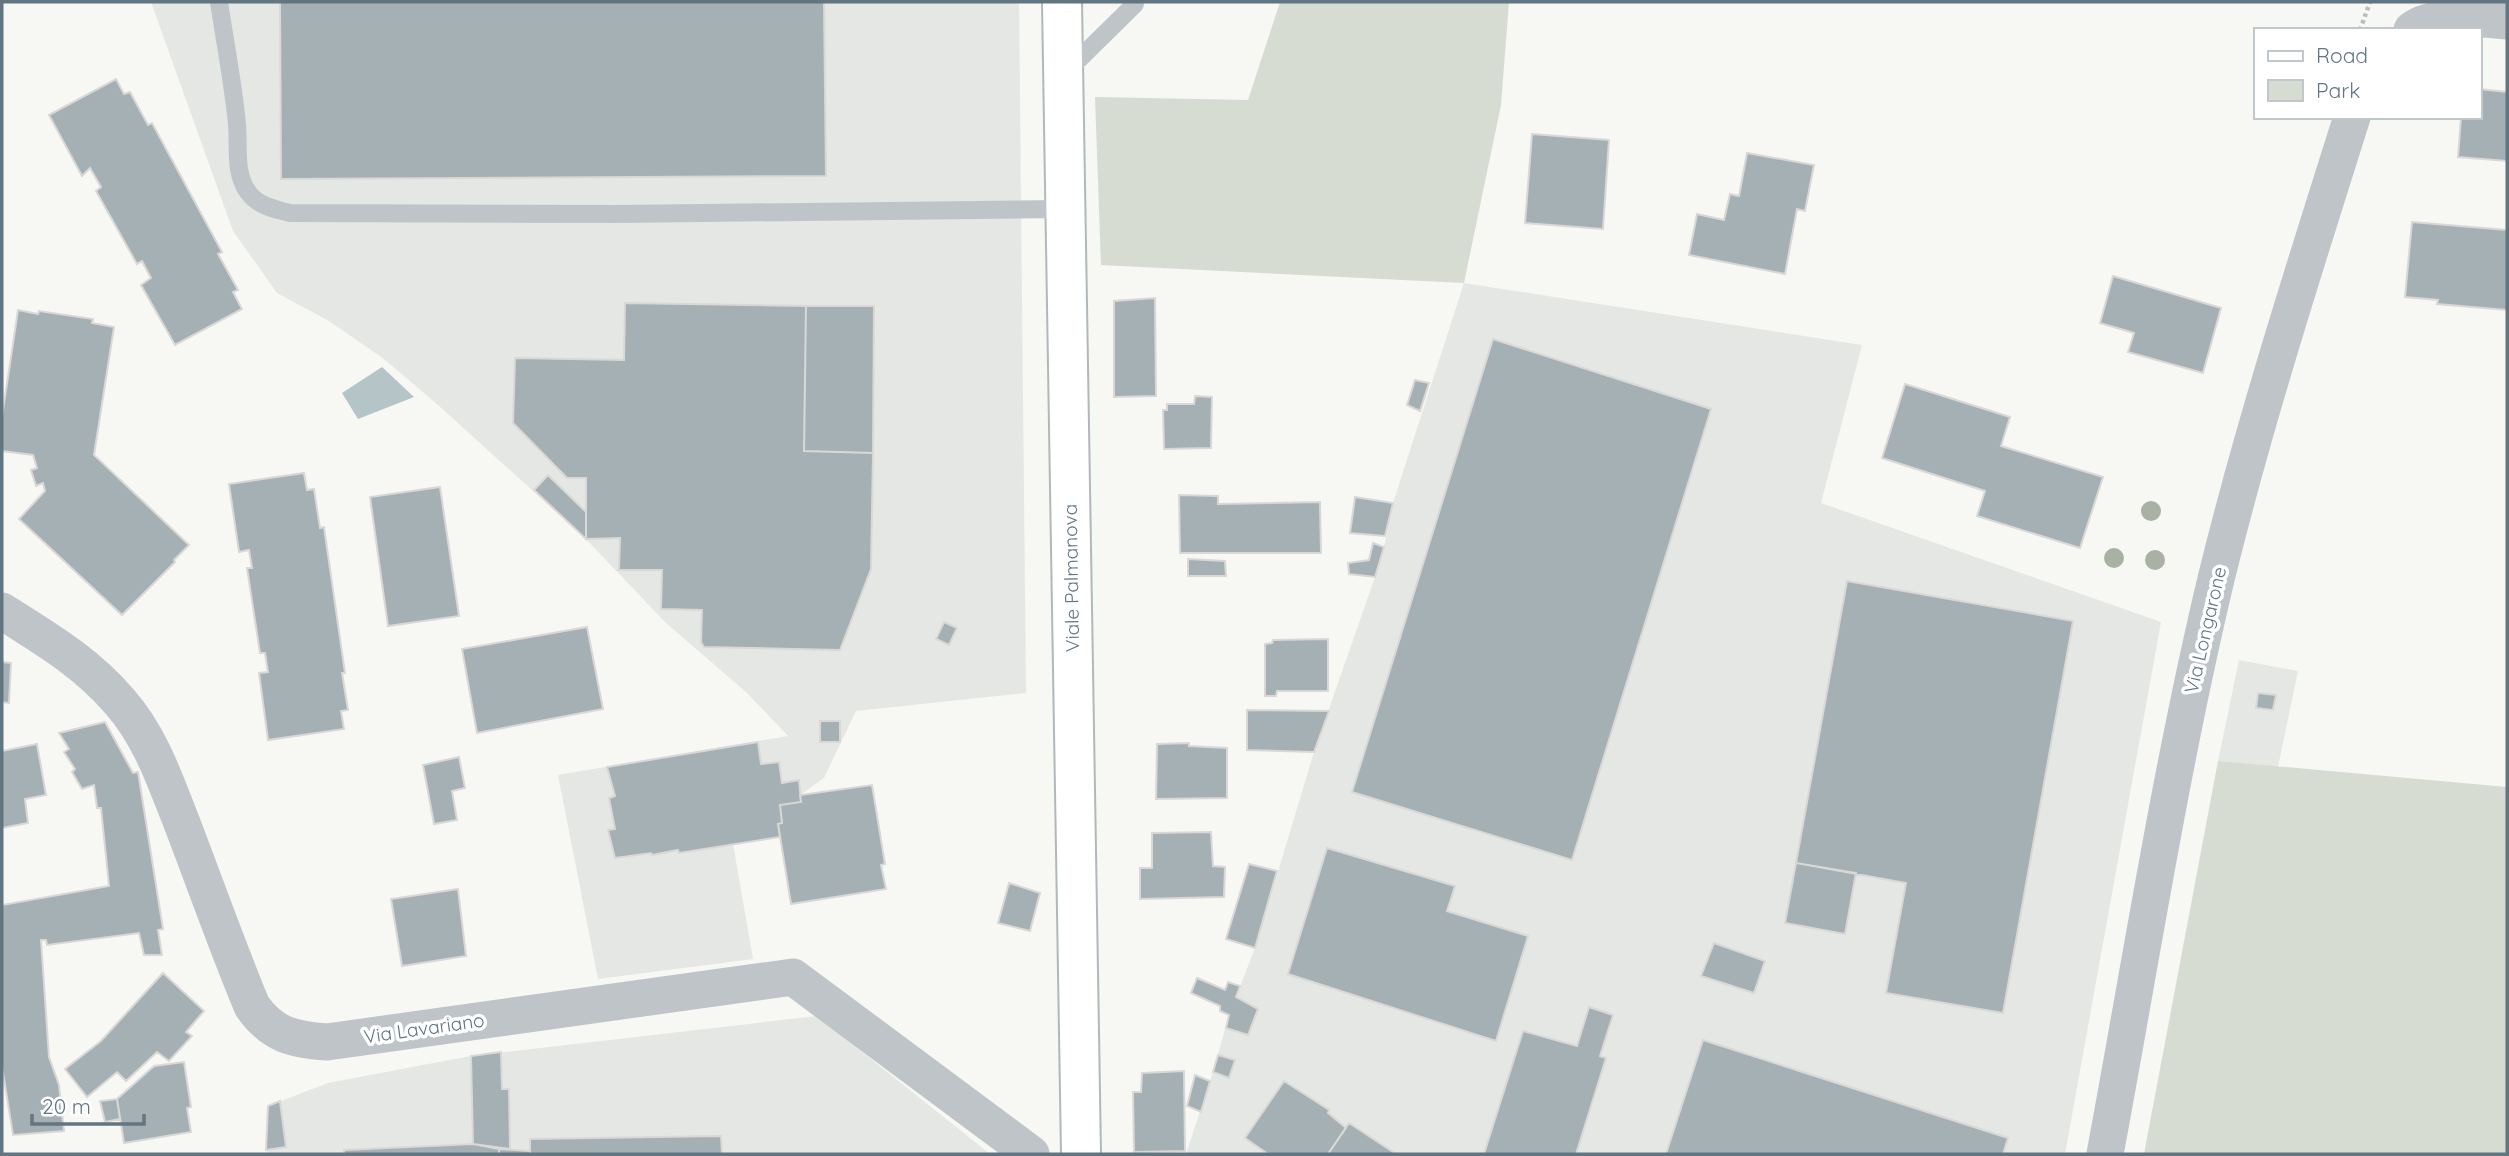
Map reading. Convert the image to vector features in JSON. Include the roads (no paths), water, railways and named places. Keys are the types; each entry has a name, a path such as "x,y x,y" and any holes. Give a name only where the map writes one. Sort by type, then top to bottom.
{"main road":[{"name":"Viale Palmanova","path":"1062,2 1081,1154"}],"street":[{"path":"2416,19 2467,18 2507,21"},
{"name":"Via Longarone","path":"2105,1154 2189,701 2218,573 2298,290 2351,119"},
{"name":"Via Lavariano","path":"2,611 49,639 87,668 121,703 146,739 169,790 252,1006 263,1022 282,1033 303,1040 327,1042 793,977 1031,1154"}],"lane":[{"path":"219,2 237,124 238,165 242,181 248,193 259,203 290,213 617,214 1066,209"},
{"path":"1063,75 1135,2"}]}
